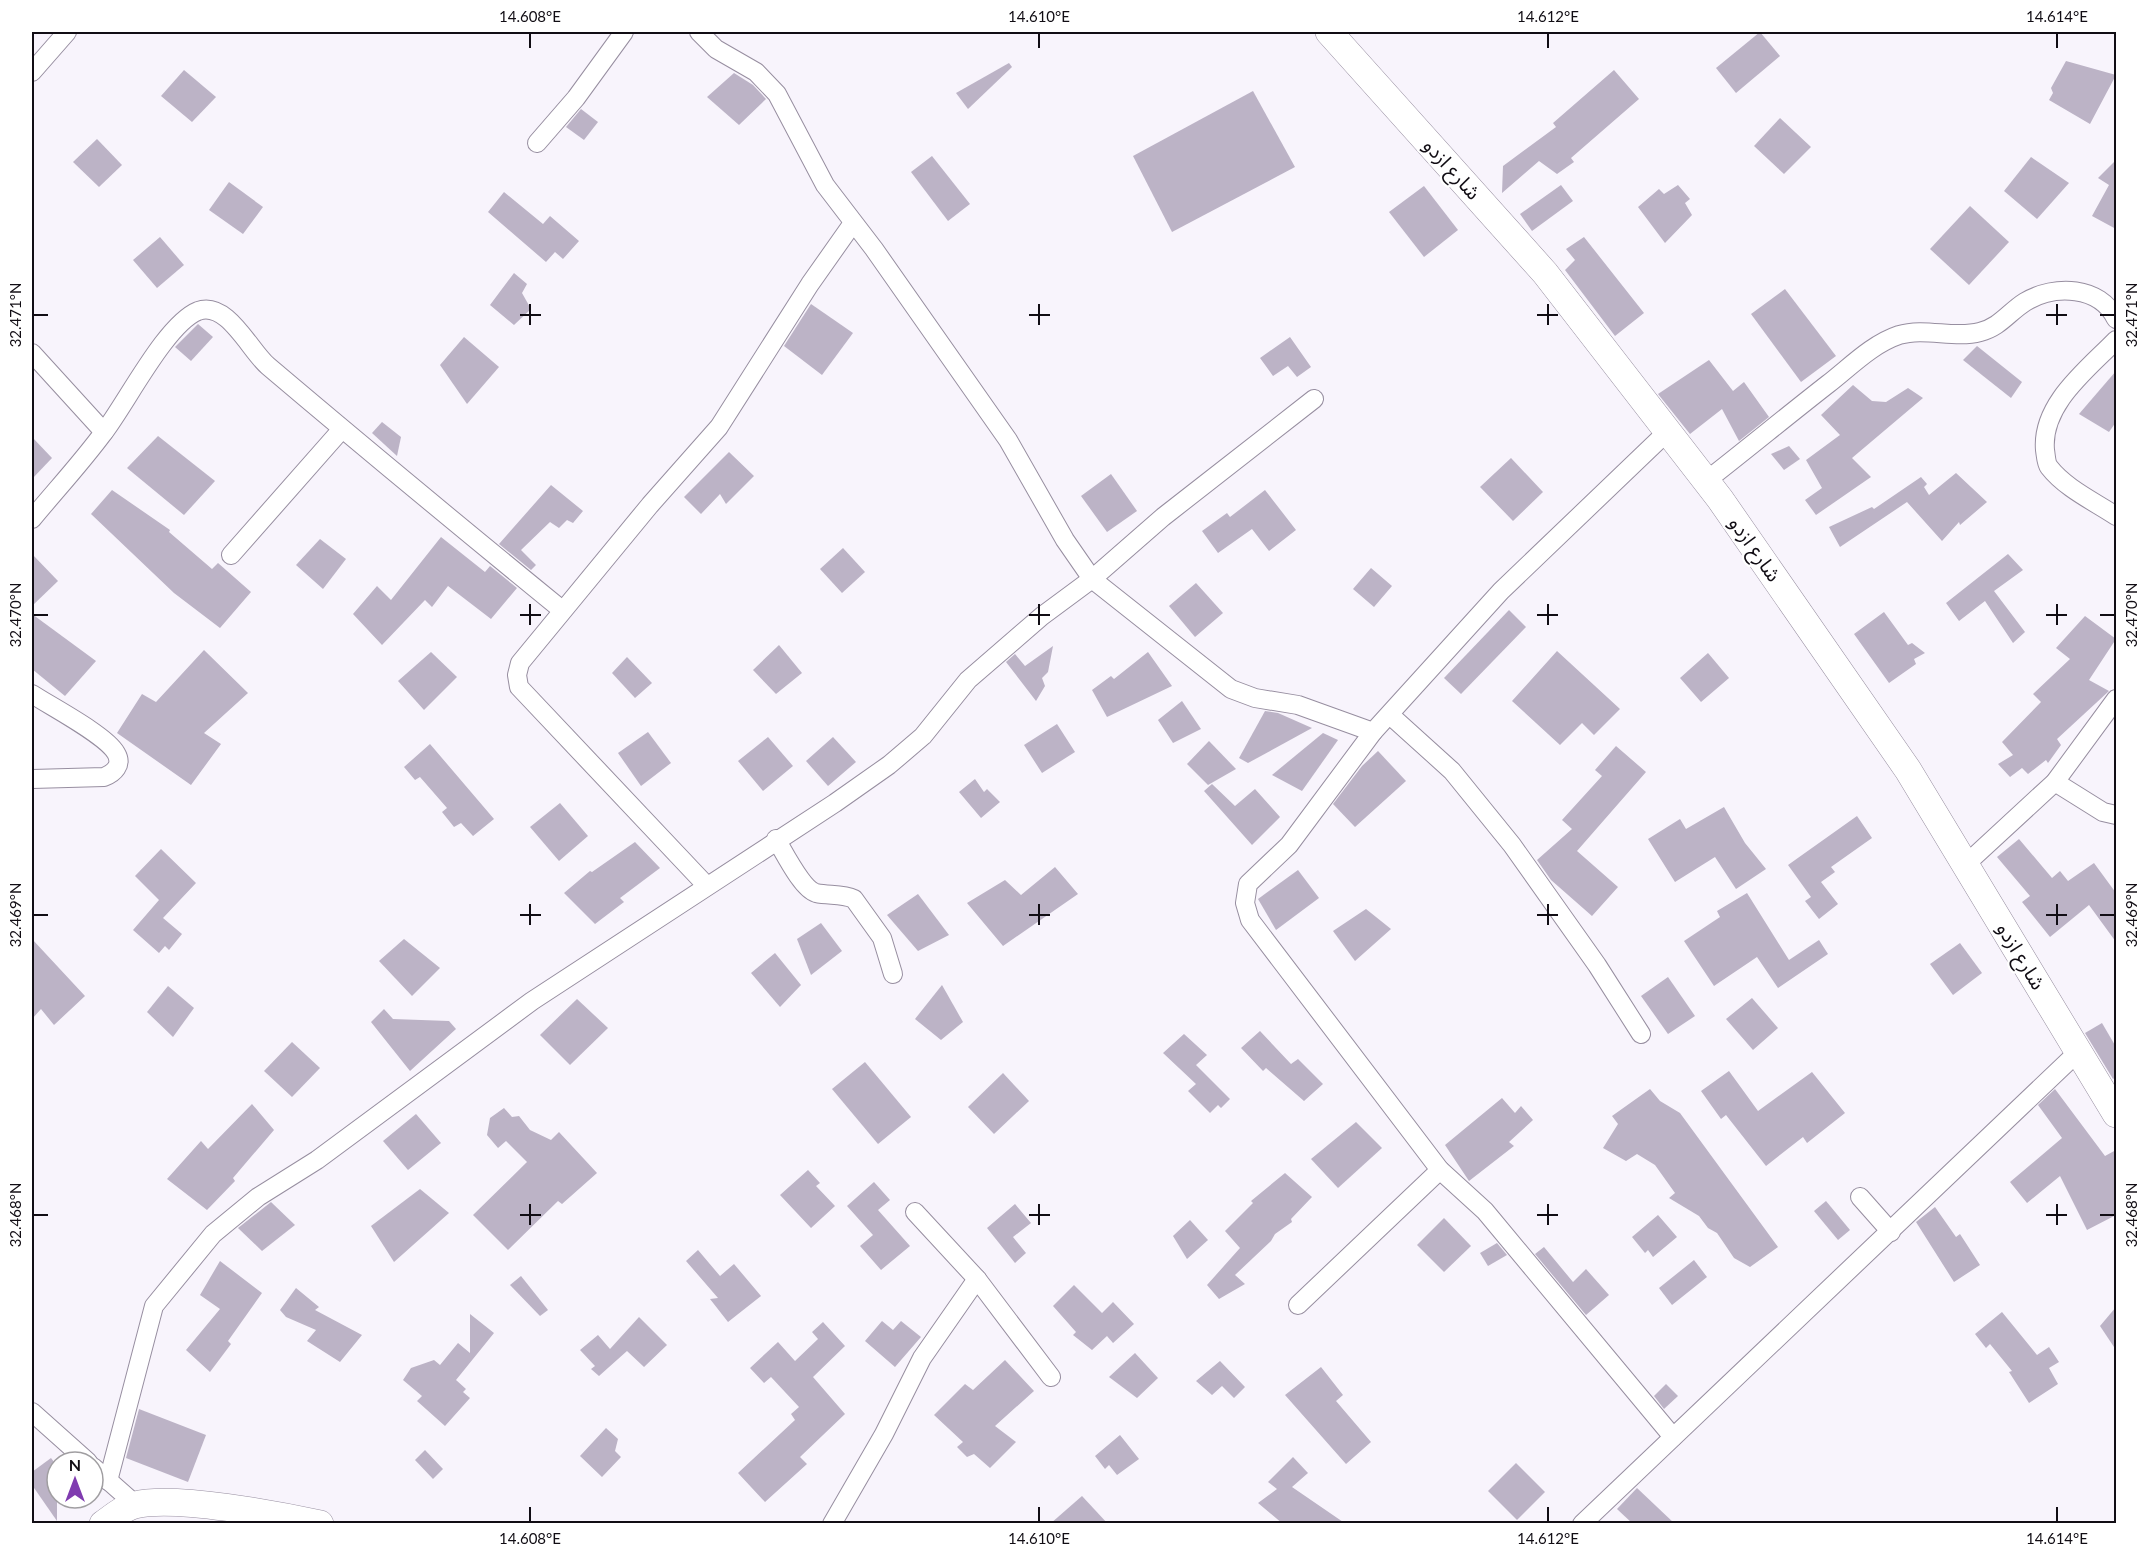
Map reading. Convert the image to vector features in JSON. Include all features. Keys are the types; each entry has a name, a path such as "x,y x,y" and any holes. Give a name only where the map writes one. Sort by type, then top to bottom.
{"street":[{"path":"32,72 67,32"},
{"path":"537,143 576,98 624,32"},
{"path":"699,32 716,49 756,72 777,94 825,185 874,249 1001,430 1065,540 1092,579 1231,689 1255,698 1298,705 1373,732"},
{"name":"شارع ازدو","path":"1329,32 1545,273 1706,481 1908,770 2116,1114"},
{"path":"706,885 519,687 517,675 520,663 562,610 719,428 810,284 853,223"},
{"path":"1706,481 1881,342 1917,331 1980,332 2003,322 2024,303 2048,291 2079,291 2100,298 2111,308 2116,319"},
{"path":"32,519 104,432 165,341 188,316 201,310 213,310 233,323 256,356 562,610"},
{"path":"2116,340 2072,385 2050,418 2045,445 2047,465 2060,479 2116,516"},
{"path":"32,353 104,432"},
{"path":"108,1481 154,1306 213,1234 258,1197 317,1160 532,1001 776,839 835,803 889,765 923,736 968,680 1042,616 1092,579 1163,517 1314,399"},
{"path":"231,555 342,429"},
{"path":"1668,431 1501,591 1373,732 1289,844 1248,884 1245,903 1250,920 1440,1170 1485,1211 1672,1437"},
{"path":"32,694 103,740 116,753 118,764 114,772 104,777 32,779"},
{"path":"1965,865 2055,782 2116,699"},
{"path":"1390,715 1452,771 1512,845 1597,965 1641,1034"},
{"path":"2055,782 2103,812 2116,815"},
{"path":"776,839 805,886 815,893 848,896 854,899 882,938 893,974"},
{"path":"1582,1524 2079,1051"},
{"path":"1298,1305 1440,1170"},
{"path":"1860,1197 1891,1232"},
{"path":"915,1212 976,1279 1051,1377"},
{"path":"832,1524 884,1434 922,1358 976,1279"},
{"path":"32,1412 75,1450"},
{"path":"105,1478 136,1505"},
{"path":"103,1524 136,1505 189,1504 281,1520 320,1524"}],"building":[{"path":"1760,32 1780,56 1736,93 1716,68"},
{"path":"2066,61 2116,75 2090,124 2049,100 2053,93 2051,88"},
{"path":"1009,63 1012,67 968,109 956,93"},
{"path":"184,70 216,97 192,122 161,96"},
{"path":"1614,70 1639,99 1571,158 1574,162 1557,174 1539,161 1502,193 1503,166 1556,127 1553,123"},
{"path":"734,73 753,85 766,99 739,125 707,97"},
{"path":"1253,91 1295,167 1172,232 1133,156"},
{"path":"581,109 598,122 584,140 566,127"},
{"path":"1780,118 1811,147 1784,174 1754,146"},
{"path":"97,139 122,165 99,187 73,162"},
{"path":"932,156 970,204 948,221 911,172"},
{"path":"2031,157 2069,183 2037,219 2004,191"},
{"path":"2116,160 2116,229 2092,216 2109,185 2098,178"},
{"path":"229,182 263,207 243,234 209,210"},
{"path":"1561,185 1573,201 1532,231 1520,214"},
{"path":"1678,185 1690,199 1685,203 1692,215 1665,243 1638,207 1659,189 1664,194"},
{"path":"1424,186 1458,230 1424,257 1389,212"},
{"path":"504,192 543,224 550,216 579,241 563,259 555,252 546,262 488,212"},
{"path":"1970,206 2009,242 1969,285 1930,249"},
{"path":"160,237 184,265 157,288 133,260"},
{"path":"1584,237 1644,313 1615,336 1565,270 1575,260 1566,249"},
{"path":"514,273 527,284 522,293 531,309 514,325 490,305"},
{"path":"1785,289 1836,356 1801,382 1751,314"},
{"path":"811,304 853,333 822,375 784,346"},
{"path":"198,324 213,337 191,361 175,347"},
{"path":"464,337 499,367 467,404 440,365"},
{"path":"1290,337 1311,367 1297,377 1288,366 1273,376 1260,358"},
{"path":"1977,346 2022,382 2011,398 1963,360"},
{"path":"1709,360 1733,391 1744,382 1769,417 1739,441 1722,409 1690,434 1658,394"},
{"path":"2116,371 2116,422 2109,432 2079,414"},
{"path":"1853,385 1872,401 1886,402 1908,388 1923,398 1852,458 1871,477 1816,515 1805,500 1822,488 1806,460 1840,435 1821,415"},
{"path":"382,422 401,437 397,456 372,433"},
{"path":"158,436 215,481 184,515 127,468"},
{"path":"32,437 52,458 32,479"},
{"path":"1789,446 1800,459 1784,470 1771,454"},
{"path":"729,452 754,476 726,504 720,494 701,514 684,497"},
{"path":"1511,458 1543,492 1513,521 1480,487"},
{"path":"1956,473 1987,502 1960,525 1959,522 1942,541 1907,502 1840,547 1829,527 1872,507 1874,509 1921,477 1927,484 1924,487 1929,495"},
{"path":"1111,474 1137,511 1107,532 1081,496"},
{"path":"551,485 583,511 573,523 567,520 559,528 550,522 521,550 536,565 531,570 499,544"},
{"path":"112,490 170,530 169,532 212,569 218,563 251,592 220,628 174,593 91,514"},
{"path":"1265,490 1296,530 1269,551 1252,529 1218,553 1202,531 1227,513 1230,517"},
{"path":"441,537 485,572 490,566 517,588 491,619 448,586 432,607 425,600 382,645 353,614 377,586 391,600"},
{"path":"320,539 346,559 323,589 296,565"},
{"path":"843,548 865,572 842,593 820,569"},
{"path":"32,554 58,581 32,606"},
{"path":"2008,554 2023,570 1994,591 2025,632 2013,643 1985,601 1959,621 1946,603"},
{"path":"1371,568 1392,586 1374,607 1353,589"},
{"path":"1196,583 1223,613 1195,637 1169,606"},
{"path":"1509,610 1526,627 1461,694 1444,678"},
{"path":"1884,612 1908,645 1912,643 1925,653 1914,659 1916,664 1889,683 1854,634"},
{"path":"32,614 96,661 65,696 32,669"},
{"path":"2085,616 2116,639 2089,680 2109,691 2057,739 2061,745 2048,763 2046,760 2028,774 2022,768 2010,777 1998,764 2013,755 2002,742 2041,702 2033,694 2070,659 2056,648"},
{"path":"779,645 802,673 776,694 753,670"},
{"path":"1053,646 1048,672 1042,678 1045,686 1036,701 1006,662 1015,654 1025,666"},
{"path":"204,650 248,693 204,733 221,744 191,785 117,733 142,694 156,702"},
{"path":"1557,651 1620,709 1594,735 1582,723 1560,745 1512,701"},
{"path":"431,652 457,677 424,710 398,681"},
{"path":"1148,652 1172,686 1107,717 1092,690 1111,676 1114,679"},
{"path":"1708,653 1729,678 1701,702 1680,678"},
{"path":"627,657 652,683 635,698 612,673"},
{"path":"1182,701 1201,729 1173,743 1158,720"},
{"path":"1265,711 1278,713 1312,728 1248,763 1239,758"},
{"path":"1057,724 1075,752 1042,773 1024,745"},
{"path":"648,732 671,763 641,786 618,753"},
{"path":"1323,733 1338,740 1302,791 1272,775"},
{"path":"768,737 793,766 763,791 738,761"},
{"path":"833,737 856,762 828,786 806,761"},
{"path":"1209,741 1236,769 1208,785 1187,764"},
{"path":"430,744 494,819 473,836 461,823 454,827 442,812 447,808 420,777 415,780 404,767"},
{"path":"1616,746 1646,772 1577,851 1618,887 1592,916 1551,880 1537,860 1572,829 1562,820 1602,776 1595,770"},
{"path":"1378,751 1406,781 1355,827 1333,804 1362,766"},
{"path":"975,779 984,792 987,789 1000,802 981,818 959,792"},
{"path":"1212,784 1235,806 1255,789 1280,817 1252,845 1204,791"},
{"path":"560,803 588,836 559,861 530,827"},
{"path":"1724,807 1745,843 1766,869 1736,889 1715,857 1675,882 1648,839 1680,819 1686,829"},
{"path":"1857,816 1872,838 1831,867 1835,872 1821,882 1838,904 1819,919 1805,901 1811,897 1788,865"},
{"path":"2019,839 2052,878 2060,871 2068,881 2094,863 2116,893 2116,942 2089,905 2050,937 2022,902 2030,896 1997,857"},
{"path":"635,842 660,868 620,898 624,902 595,924 564,893 590,871 592,872"},
{"path":"161,849 196,883 163,918 182,934 169,950 165,946 159,953 133,930 159,900 135,876"},
{"path":"1055,867 1078,894 1003,946 967,903 1005,880 1021,895"},
{"path":"1298,870 1319,898 1276,930 1258,899"},
{"path":"1747,893 1789,960 1819,940 1828,954 1778,988 1757,957 1714,986 1684,941 1720,917 1717,911"},
{"path":"918,894 949,935 918,951 887,915"},
{"path":"1366,909 1391,929 1355,961 1333,931"},
{"path":"821,923 842,951 811,975 797,939"},
{"path":"32,939 85,996 54,1025 41,1009 32,1019"},
{"path":"404,939 440,968 412,996 379,961"},
{"path":"1960,943 1982,973 1953,995 1930,964"},
{"path":"775,953 801,985 780,1007 751,973"},
{"path":"1668,977 1695,1016 1668,1034 1641,996"},
{"path":"942,985 963,1022 941,1040 915,1019"},
{"path":"168,986 194,1008 173,1037 147,1012"},
{"path":"1752,998 1778,1028 1753,1050 1726,1019"},
{"path":"577,999 608,1028 570,1065 540,1035"},
{"path":"384,1009 393,1019 449,1021 456,1029 410,1071 371,1022"},
{"path":"2102,1023 2116,1047 2116,1077 2113,1079 2085,1033"},
{"path":"1260,1031 1291,1064 1298,1059 1323,1084 1304,1101 1266,1068 1263,1071 1241,1048"},
{"path":"1184,1034 1207,1055 1196,1065 1230,1099 1221,1108 1218,1105 1210,1113 1188,1091 1196,1084 1163,1053"},
{"path":"292,1042 320,1068 292,1097 264,1071"},
{"path":"865,1062 911,1117 878,1144 832,1089"},
{"path":"1729,1071 1758,1111 1812,1072 1845,1113 1807,1143 1803,1137 1766,1166 1726,1115 1721,1119 1701,1091"},
{"path":"1003,1073 1029,1101 994,1134 968,1107"},
{"path":"1650,1089 1660,1101 1680,1113 1778,1247 1750,1267 1734,1258 1717,1233 1708,1228 1699,1216 1669,1198 1675,1193 1655,1165 1637,1154 1626,1161 1603,1148 1618,1124 1612,1116"},
{"path":"2055,1089 2105,1156 2116,1150 2116,1215 2087,1230 2060,1176 2027,1203 2010,1182 2062,1138 2038,1105"},
{"path":"1502,1098 1515,1113 1521,1106 1533,1120 1509,1142 1514,1146 1469,1181 1445,1145"},
{"path":"252,1104 274,1130 233,1178 235,1181 207,1210 167,1179 201,1141 208,1149"},
{"path":"504,1108 512,1117 519,1116 530,1130 551,1140 559,1132 597,1173 562,1204 558,1201 508,1250 473,1215 527,1162 506,1141 498,1148 487,1135 490,1118"},
{"path":"416,1114 441,1143 408,1170 383,1141"},
{"path":"1356,1122 1382,1148 1338,1188 1311,1159"},
{"path":"808,1170 820,1183 816,1186 835,1206 811,1228 780,1195"},
{"path":"1285,1173 1312,1197 1291,1219 1292,1222 1275,1234 1271,1241 1235,1275 1245,1284 1219,1299 1207,1285 1240,1248 1225,1231 1253,1203 1251,1201"},
{"path":"874,1182 890,1200 878,1210 910,1246 881,1270 860,1246 873,1235 847,1206"},
{"path":"420,1189 449,1213 394,1262 371,1226"},
{"path":"1826,1201 1850,1230 1838,1240 1814,1211"},
{"path":"271,1202 295,1225 262,1251 238,1228"},
{"path":"1015,1204 1031,1223 1013,1237 1026,1253 1015,1263 987,1228"},
{"path":"1935,1207 1956,1237 1960,1234 1980,1265 1954,1282 1916,1222"},
{"path":"1658,1215 1677,1237 1653,1257 1648,1250 1645,1253 1632,1237"},
{"path":"1444,1218 1471,1246 1444,1272 1417,1245"},
{"path":"1190,1220 1208,1240 1187,1259 1173,1236"},
{"path":"1497,1243 1507,1255 1488,1266 1480,1253"},
{"path":"1544,1247 1573,1282 1586,1269 1609,1295 1586,1315 1535,1254"},
{"path":"698,1250 720,1276 734,1264 761,1296 728,1322 710,1299 718,1298 686,1261"},
{"path":"1694,1260 1707,1277 1672,1305 1659,1288"},
{"path":"220,1261 262,1293 228,1341 231,1344 210,1372 186,1350 220,1309 200,1295"},
{"path":"521,1276 548,1310 540,1316 510,1285"},
{"path":"1074,1285 1102,1313 1113,1302 1134,1324 1113,1343 1107,1336 1092,1350 1073,1335 1076,1332 1053,1306"},
{"path":"296,1288 319,1307 315,1310 362,1335 340,1362 307,1341 316,1330 286,1317 280,1310"},
{"path":"2116,1307 2116,1350 2100,1326"},
{"path":"2002,1312 2037,1355 2049,1347 2059,1362 2049,1368 2058,1384 2029,1403 2009,1372 2012,1371 1990,1344 1986,1348 1975,1334"},
{"path":"470,1314 494,1333 456,1380 466,1389 463,1392 470,1398 445,1426 417,1401 422,1396 403,1380 411,1368 434,1360 440,1365 458,1343 470,1353"},
{"path":"639,1317 667,1345 644,1367 627,1351 599,1376 591,1369 595,1366 580,1350 598,1335 610,1349"},
{"path":"882,1321 893,1330 901,1321 921,1337 895,1367 865,1341"},
{"path":"823,1322 845,1346 813,1377 845,1414 800,1457 807,1464 765,1502 738,1473 795,1420 791,1414 799,1407 771,1377 764,1383 750,1368 778,1342 795,1361 818,1339 812,1332"},
{"path":"1135,1353 1158,1378 1137,1398 1109,1377"},
{"path":"1005,1360 1034,1391 995,1426 1016,1442 990,1468 974,1454 967,1457 957,1447 963,1442 934,1415 965,1384 973,1390"},
{"path":"1220,1361 1245,1387 1234,1398 1222,1386 1212,1395 1196,1381"},
{"path":"1321,1367 1343,1395 1336,1401 1371,1442 1346,1464 1285,1395"},
{"path":"1666,1384 1678,1396 1664,1409 1654,1396"},
{"path":"139,1409 206,1435 188,1482 126,1458"},
{"path":"606,1428 618,1439 615,1451 621,1457 602,1477 580,1456"},
{"path":"1120,1435 1139,1459 1117,1475 1109,1465 1105,1469 1095,1456"},
{"path":"425,1450 443,1469 433,1479 415,1460"},
{"path":"1293,1457 1308,1473 1292,1487 1346,1524 1283,1524 1258,1503 1277,1489 1268,1482"},
{"path":"45,1462 45,1504 32,1485 32,1472"},
{"path":"1516,1463 1545,1492 1517,1520 1488,1491"},
{"path":"1637,1488 1675,1524 1633,1524 1617,1509"},
{"path":"1082,1496 1108,1524 1050,1524"},
{"path":"49,1510 57,1510 57,1521"}]}
